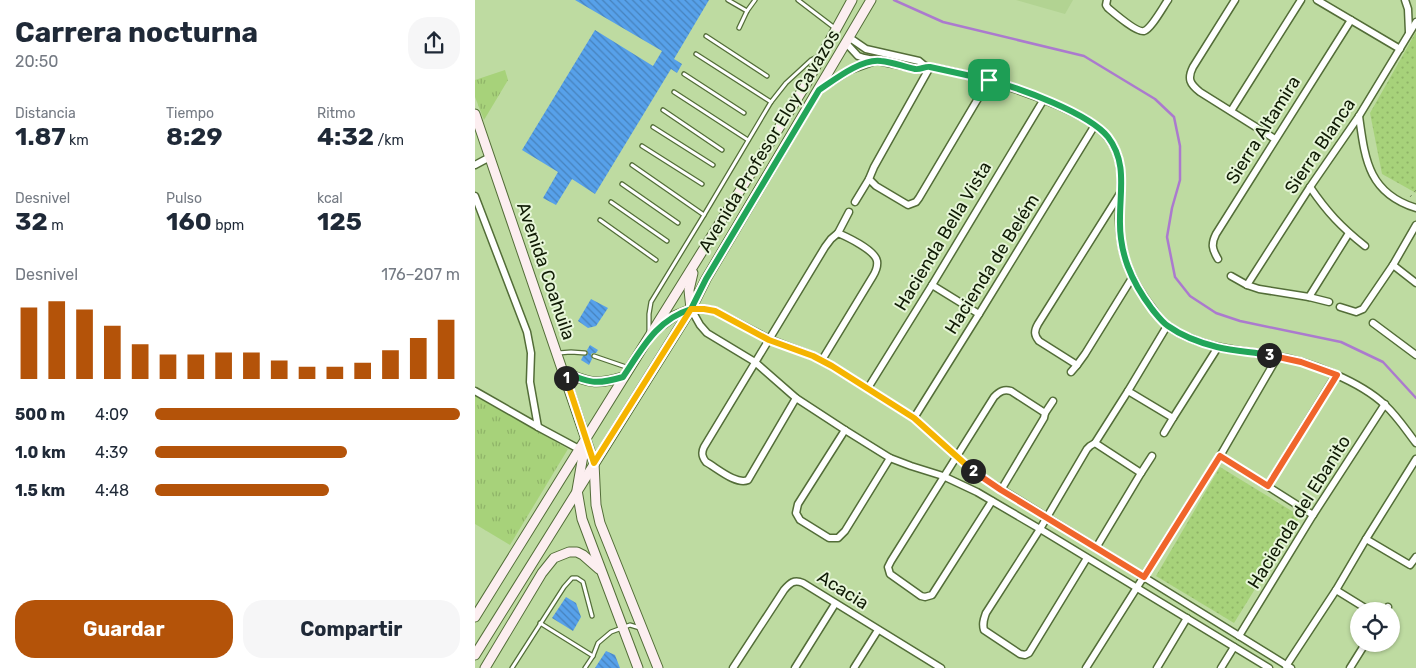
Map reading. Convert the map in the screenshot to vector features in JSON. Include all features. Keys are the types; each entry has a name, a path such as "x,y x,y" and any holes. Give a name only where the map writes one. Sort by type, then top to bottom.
{"main road":[{"name":"Avenida Profesor Eloy Cavazos","path":"475,617 805,86 852,0"},
{"name":"Avenida Profesor Eloy Cavazos","path":"475,655 691,309 706,279 871,0"},
{"name":"Avenida Coahuila","path":"475,114 594,463 595,497 600,523 658,668"},
{"path":"649,337 674,316 691,309 689,298 690,283 698,259"},
{"path":"564,372 588,382 605,382 623,377"},
{"name":"Avenida Coahuila","path":"586,439 577,490 579,506 603,576 626,626 638,668"},
{"path":"579,506 583,496 586,494 595,497"},
{"path":"485,668 542,573 554,558 569,552 577,552 583,555 608,584 615,584 620,573"},
{"path":"528,596 537,556"}],"street":[{"path":"1107,0 1106,5 1108,8 1136,29 1142,31 1147,30 1167,0"},
{"path":"1235,0 1193,67 1189,81 1194,87 1275,139"},
{"path":"1231,111 1301,0"},
{"path":"1317,0 1400,49"},
{"path":"1405,0 1409,32"},
{"name":"Sierra Altamira","path":"1218,259 1212,249 1213,240 1351,20"},
{"name":"Sierra Blanca","path":"1247,285 1310,187 1359,116 1416,22"},
{"path":"848,40 858,56 917,69 928,67"},
{"path":"848,40 866,48 919,61 928,67 989,80 1015,88 1081,116 1095,125 1108,137 1117,154 1121,172 1119,219 1126,262 1132,278 1145,299 1167,326 1196,340 1218,347 1278,356 1337,375 1385,404 1416,443"},
{"path":"819,90 858,66 881,60"},
{"path":"855,202 928,67"},
{"path":"869,179 876,186 905,204 916,202 989,80"},
{"name":"Hacienda Bella Vista","path":"867,388 932,285 1043,99"},
{"path":"1359,116 1363,150 1374,178 1395,199 1416,208"},
{"name":"Hacienda de Belém","path":"914,418 1095,125"},
{"path":"475,164 490,157"},
{"path":"1310,187 1329,213 1365,246"},
{"path":"1077,365 1035,338 1035,328 1121,191"},
{"path":"475,196 527,332 531,353 531,391 539,427"},
{"path":"796,398 748,480 742,482 735,479 706,462 702,455 704,447 825,247 838,233 849,212"},
{"path":"1340,307 1356,312 1363,309 1393,265 1416,226"},
{"path":"822,360 873,276 878,263 871,252 838,233"},
{"path":"1309,297 1349,233"},
{"path":"1393,265 1416,283"},
{"path":"1231,276 1259,289 1329,302"},
{"path":"1071,372 1085,354 1132,278"},
{"path":"932,285 979,314"},
{"path":"1269,668 991,500 943,476 890,458 796,398 755,362 707,333 691,309 715,311 769,340 822,360 914,418 971,470 1001,490 1289,667 1416,459"},
{"path":"1373,323 1416,355"},
{"path":"1087,558 1032,650 1025,655 1020,654 984,630 983,625 987,613 1040,529 1087,449 1095,443 1167,326"},
{"path":"1164,432 1218,347"},
{"path":"1086,668 1220,456 1278,356"},
{"path":"1268,486 1337,375"},
{"path":"991,500 935,592 929,597 921,596 889,574 888,568 891,561 994,397 1002,390 1011,391 1045,412"},
{"path":"475,391 579,449"},
{"path":"1128,391 1173,418"},
{"path":"1001,490 1044,418 1045,412 1053,402"},
{"name":"Hacienda del Ebanito","path":"1239,636 1313,515 1385,404"},
{"path":"845,430 798,504 796,513 805,524 829,538 839,538 890,458"},
{"path":"1095,443 1141,473"},
{"path":"1096,548 1151,456"},
{"path":"1220,456 1313,515"},
{"path":"1366,539 1410,565"},
{"path":"1405,572 1416,556"},
{"name":"Acacia","path":"733,668 784,590 794,581 800,582 941,668"},
{"path":"1335,590 1355,602"},
{"path":"795,668 835,604"},
{"path":"1157,668 1187,618"},
{"path":"854,668 879,630"},
{"path":"1221,668 1234,647"},
{"path":"1350,668 1360,652"}],"lane":[{"path":"728,0 747,11"},
{"path":"739,28 755,0"},
{"path":"798,0 836,29"},
{"path":"706,36 767,76"},
{"path":"696,54 771,102"},
{"path":"649,337 651,302 771,102 786,84 811,60 822,54"},
{"path":"684,74 745,113"},
{"path":"674,92 749,140"},
{"path":"663,110 722,150"},
{"path":"653,128 713,165"},
{"path":"642,146 702,184"},
{"path":"632,165 704,215"},
{"path":"621,184 678,223"},
{"path":"611,202 667,241"},
{"path":"600,220 656,260"},
{"path":"557,353 585,353"},
{"path":"594,356 629,368"},
{"path":"513,668 540,623 572,578 577,578 583,582 592,616"},
{"path":"585,668 593,656 598,643 611,632 626,626 637,613"},
{"path":"540,623 593,656"},
{"path":"626,626 643,629"}],"path":[{"path":"1404,204 1416,190"}],"shaded area":[{"path":"1016,0 1073,0 1065,14"}],"green space":[{"path":"1416,32 1416,193 1382,174 1370,113"},
{"path":"505,70 508,80 484,120 475,97 475,80"},
{"path":"475,395 568,449 510,545 475,524"},
{"path":"1220,467 1300,516 1234,623 1156,576"}],"building":[{"path":"575,0 709,0 674,59 682,64 677,73 671,69 595,194 572,179 556,205 543,198 558,172 522,150 595,30 653,66 662,51"},
{"path":"591,299 608,308 596,326 588,328 578,321"},
{"path":"590,345 598,350 596,353 591,354 592,359 589,365 581,360 583,356 588,354 587,350"},
{"path":"566,597 576,603 581,617 573,631 552,618"},
{"path":"606,651 615,655 620,668 595,668"}],"waterway":[{"path":"894,0 943,22 1084,56 1155,99 1174,117 1180,146 1180,180 1172,208 1167,237 1175,277 1190,296 1216,313 1240,321 1341,342 1383,362 1416,398"}],"route":[{"path":"989,80 925,66 917,69 881,60 858,66 819,90 706,279 691,309 681,312 660,326 649,337 623,377 605,382 588,382 564,372 594,463 691,309 704,309 721,313 769,340 813,356 832,366 914,418 980,476 1144,577 1220,456 1268,486 1337,375 1278,356 1218,347 1196,340 1167,326 1145,299 1132,278 1126,262 1119,219 1122,180 1120,164 1108,137 1081,116 1015,88 989,80"}]}
